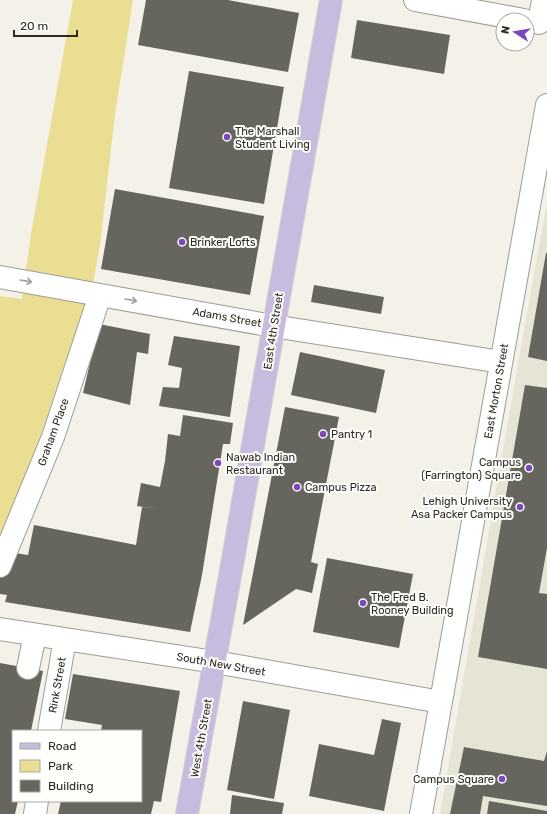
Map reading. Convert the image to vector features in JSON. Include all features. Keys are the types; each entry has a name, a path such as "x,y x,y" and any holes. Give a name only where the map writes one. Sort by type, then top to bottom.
{"main road":[{"name":"East 4th Street","path":"215,662 332,0"},
{"name":"West 4th Street","path":"187,814 215,662"}],"street":[{"path":"415,0 495,15"},
{"path":"535,20 543,0"},
{"name":"East Morton Street","path":"421,814 547,105"},
{"name":"Adams Street","path":"0,277 274,326 501,362"},
{"name":"Graham Place","path":"0,566 53,437 100,295"},
{"name":"South New Street","path":"0,629 215,662 441,702"},
{"path":"28,668 35,635"},
{"name":"Rink Street","path":"49,730 65,639"},
{"path":"35,814 37,802"}],"shaded area":[{"name":"Lehigh University Asa Packer Campus","path":"547,203 547,814 440,814 519,358"}],"green space":[{"path":"73,0 133,0 115,114 100,245 91,295 65,363 14,508 0,539 0,296 22,299 31,234"}],"building":[{"path":"146,0 228,0 299,13 288,72 138,45"},
{"path":"357,20 450,35 444,74 351,58"},
{"name":"The Marshall Student Living","path":"189,71 284,87 264,204 169,188"},
{"name":"Brinker Lofts","path":"115,189 264,216 250,295 101,269"},
{"path":"547,253 547,361 528,357"},
{"path":"314,285 384,297 381,314 311,302"},
{"path":"99,324 150,334 148,354 137,352 130,405 83,393"},
{"path":"174,336 240,346 230,417 159,406 163,387 179,388 182,368 168,365"},
{"path":"300,352 385,370 376,413 291,395"},
{"name":"Campus (Farrington) Square","path":"525,385 547,388 547,548 539,593 547,594 547,669 478,657"},
{"path":"285,407 339,417 311,562 318,564 312,593 296,589 243,625"},
{"path":"183,415 233,423 230,444 223,444 202,575 190,632 5,602 7,595 0,594 0,574 15,553 28,555 34,525 136,545 142,507 157,509 137,506 141,483 160,487 168,434 180,436"},
{"name":"The Fred B. Rooney Building","path":"327,558 413,574 399,648 313,632"},
{"path":"0,663 43,671 31,730 12,730 12,802 18,802 15,814 0,814"},
{"path":"73,674 180,691 161,802 154,801 151,814 58,814 61,802 142,802 142,730 101,730 102,725 65,719"},
{"path":"243,701 290,710 274,799 227,790"},
{"path":"382,719 401,723 384,811 309,796 319,744 374,755"},
{"name":"Campus Square","path":"464,747 544,761 547,751 547,806 483,796 480,814 450,814"},
{"path":"232,795 284,803 282,814 230,814"},
{"path":"489,801 547,811 547,814 487,814"}],"place":[{"name":"The Marshall Student Living","path":"227,137"},
{"name":"Brinker Lofts","path":"182,242"},
{"name":"Pantry 1","path":"323,434"},
{"name":"Nawab Indian Restaurant","path":"218,463"},
{"name":"Campus (Farrington) Square","path":"529,468"},
{"name":"Campus Pizza","path":"297,487"},
{"name":"Lehigh University Asa Packer Campus","path":"520,507"},
{"name":"The Fred B. Rooney Building","path":"363,603"},
{"name":"Campus Square","path":"502,779"}]}
